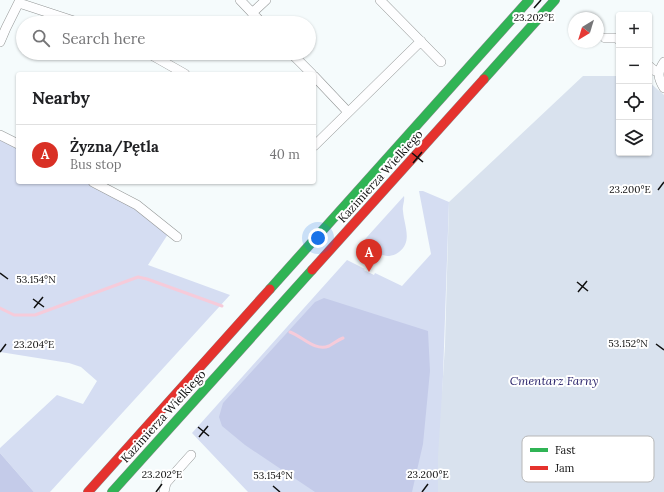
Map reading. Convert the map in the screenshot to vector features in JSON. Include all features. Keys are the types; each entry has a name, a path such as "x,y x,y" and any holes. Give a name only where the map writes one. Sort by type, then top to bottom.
{"main road":[{"name":"Kazimierza Wielkiego","path":"112,492 529,0"},
{"name":"Kazimierza Wielkiego","path":"88,492 334,231 408,164 555,0"},
{"path":"111,466 117,464 122,468 125,474 124,478"}],"street":[{"path":"240,0 255,16"},
{"path":"252,13 266,0"},
{"path":"380,0 441,62"},
{"path":"0,42 20,2 60,16"},
{"path":"605,38 616,38"},
{"path":"316,144 421,41"},
{"path":"160,60 181,72"},
{"path":"298,60 310,72"},
{"path":"664,62 660,67 659,72 664,88"},
{"path":"652,68 659,72"},
{"path":"316,78 348,112"},
{"path":"0,135 16,143"},
{"path":"97,184 137,205 177,236"},
{"path":"164,492 166,483 191,455"}],"shaded area":[{"path":"0,135 16,144 16,184 95,184 170,231 148,265 230,295 50,492 34,492 0,453 0,448 57,395 83,404 97,381 81,367 69,363 0,352"},
{"path":"419,191 423,191 449,202 439,492 248,492 192,433 347,260 374,275 375,273 402,286 431,254"},
{"path":"404,196 403,209 407,238 403,248 392,256 387,256 371,250 357,248"},
{"path":"324,298 428,331 430,371 423,444 412,492 315,492 245,445 222,426 219,417 223,403 315,302"},
{"path":"0,453 34,492 0,492"}],"green space":[{"name":"Cmentarz Farny","path":"583,76 616,76 616,156 652,156 652,85 664,95 664,492 438,492 438,456 445,345 449,202"}],"waterway":[{"path":"0,308 14,315 35,315 138,277 222,306"},
{"path":"290,332 319,347 329,346 343,338"}],"traffic: fast":[{"path":"270,289 529,0"},
{"path":"484,79 555,0"},
{"path":"112,492 312,270"}],"traffic: jam":[{"path":"312,270 484,79"},
{"path":"88,492 270,289"}],"place":[{"name":"Żyzna/Pętla","path":"369,272"}]}
